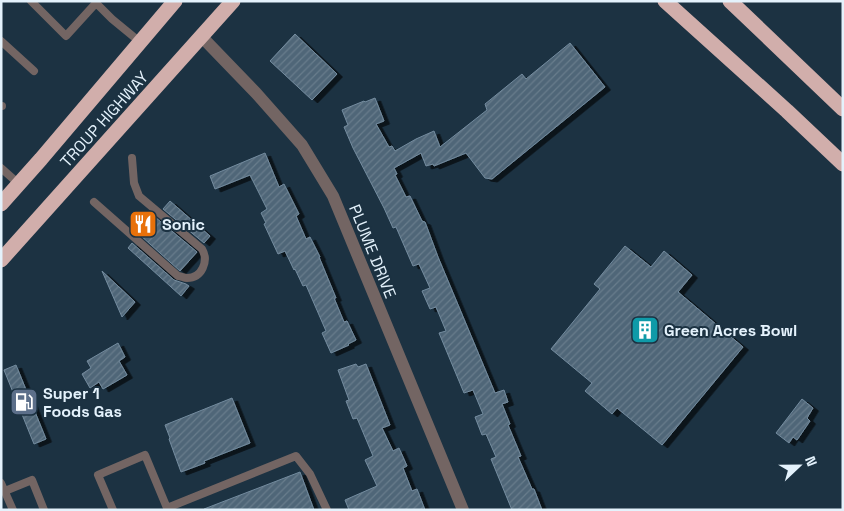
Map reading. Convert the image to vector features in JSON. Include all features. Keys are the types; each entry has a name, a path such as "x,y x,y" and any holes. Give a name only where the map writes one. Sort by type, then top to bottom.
{"highway":[{"name":"TROUP HIGHWAY","path":"1,204 175,1"},
{"name":"TROUP HIGHWAY","path":"1,260 232,1"},
{"path":"665,1 843,164"},
{"path":"730,1 843,109"}],"street":[{"name":"PLUME DRIVE","path":"201,36 256,93 302,145 333,196 463,510"}],"lane":[{"path":"31,1 66,36 96,3 140,42"},
{"path":"1,41 34,71"},
{"path":"94,202 178,276 188,278 198,274 205,264 206,255 202,249 139,196 134,182 132,158"},
{"path":"1,168 19,184"},
{"path":"113,510 98,474 145,455 167,509 296,456 310,474 327,510"},
{"path":"5,491 32,480 44,510"},
{"path":"1,483 12,510"}],"building":[{"path":"295,34 337,74 312,100 270,61"},
{"path":"570,43 605,87 492,179 485,178 466,153 434,166 433,164 426,166 421,153 394,168 397,174 395,175 406,197 410,196 422,221 425,222 495,393 504,390 508,402 502,404 510,424 508,425 521,456 518,457 542,510 512,510 491,459 496,457 486,434 482,435 475,417 483,414 473,390 464,393 439,333 446,331 436,307 430,309 422,291 430,288 419,264 413,266 396,227 393,228 353,148 344,127 348,125 342,110 375,98 384,121 376,124 389,147 392,146 395,151 434,131 440,147 487,110 485,104 522,74 526,79"},
{"path":"265,153 279,187 284,184 299,214 296,216 306,239 310,237 320,257 344,322 347,321 356,340 331,353 322,333 326,331 306,285 303,286 285,251 278,254 264,224 266,223 261,213 267,209 250,175 215,189 210,176"},
{"path":"170,201 210,236 204,243 163,209"},
{"path":"155,217 197,252 180,271 140,235"},
{"path":"132,243 174,280 189,286 181,296 128,248"},
{"name":"Green Acres Bowl","path":"625,246 651,267 664,251 692,275 678,292 743,347 662,445 617,408 612,414 585,391 592,383 551,349 600,289 594,284"},
{"path":"102,271 135,302 122,317"},
{"path":"118,343 125,357 119,361 127,375 103,389 99,382 90,388 82,374 91,368 87,361"},
{"path":"356,364 358,367 366,364 390,425 382,428 393,451 399,448 407,466 403,468 412,491 417,489 425,510 349,510 345,500 377,486 365,460 373,456 357,418 353,419 346,401 349,400 338,370"},
{"path":"16,365 46,439 34,444 4,370"},
{"path":"232,398 250,443 181,472 165,425"},
{"path":"802,399 813,408 807,418 810,421 797,440 793,437 789,443 776,433"},
{"path":"300,472 314,510 204,510 204,509"}],"place":[{"name":"Sonic","path":"143,224"},
{"name":"Green Acres Bowl","path":"645,330"},
{"name":"Super 1 Foods Gas","path":"24,402"}]}
